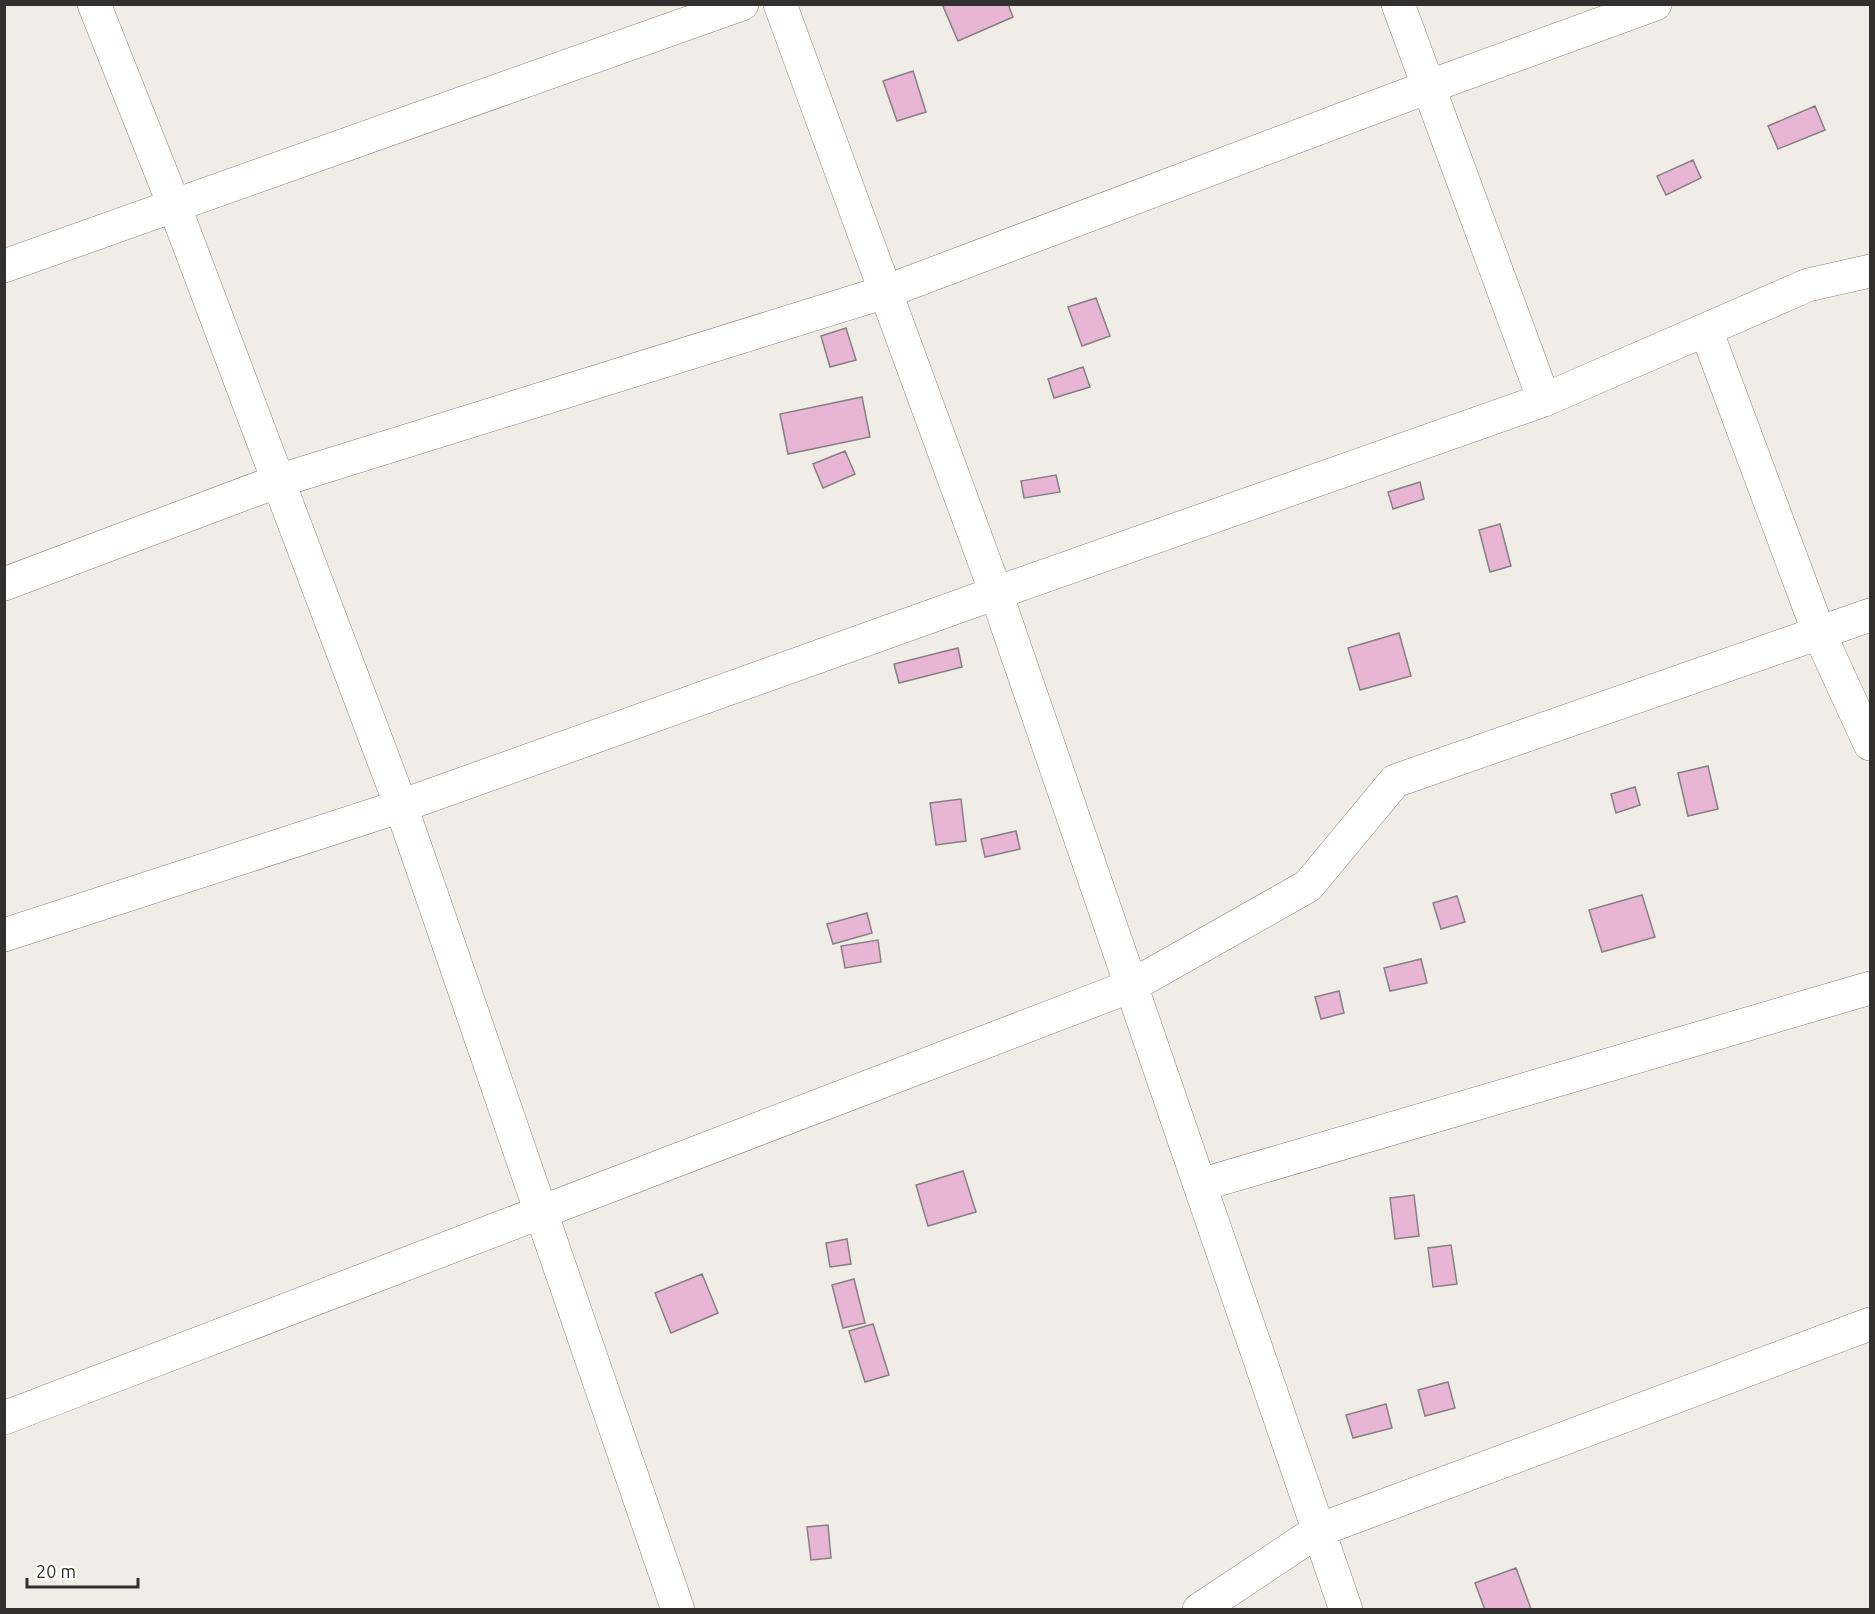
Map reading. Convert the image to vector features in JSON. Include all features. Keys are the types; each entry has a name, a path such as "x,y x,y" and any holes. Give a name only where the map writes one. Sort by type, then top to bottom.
{"street":[{"path":"94,4 174,205 401,806 678,1610"},
{"path":"4,266 742,4"},
{"path":"780,4 996,593 1346,1610"},
{"path":"1398,4 1544,400"},
{"path":"4,584 278,481 885,292 1655,4"},
{"path":"4,935 401,806 1544,400 1808,285 1870,271"},
{"path":"1706,330 1819,633 1870,744"},
{"path":"4,1418 1131,986 1308,886 1395,782 1870,615"},
{"path":"1200,1185 1870,988"},
{"path":"1199,1610 1319,1530 1870,1324"}],"building":[{"path":"942,4 1008,4 1013,17 958,41"},
{"path":"913,71 926,112 897,121 883,81"},
{"path":"1815,106 1825,130 1778,149 1768,126"},
{"path":"1693,160 1701,178 1666,195 1657,176"},
{"path":"1096,298 1110,336 1082,346 1068,307"},
{"path":"846,328 856,360 830,367 821,336"},
{"path":"1083,367 1090,387 1054,398 1048,379"},
{"path":"862,397 870,437 788,454 780,414"},
{"path":"845,451 855,474 823,488 813,464"},
{"path":"1056,475 1060,492 1024,498 1021,481"},
{"path":"1420,482 1424,499 1393,509 1388,492"},
{"path":"1500,524 1511,566 1490,572 1479,530"},
{"path":"1399,633 1411,676 1360,690 1348,648"},
{"path":"958,648 962,667 899,683 894,664"},
{"path":"1708,766 1718,809 1688,816 1678,773"},
{"path":"1635,787 1640,805 1616,813 1611,794"},
{"path":"961,799 966,841 936,845 930,803"},
{"path":"1016,831 1020,849 985,857 981,839"},
{"path":"1642,895 1655,937 1602,952 1589,910"},
{"path":"1457,896 1465,922 1441,929 1433,903"},
{"path":"867,913 872,933 833,944 827,924"},
{"path":"878,940 881,962 845,968 841,946"},
{"path":"1421,959 1427,983 1390,991 1384,968"},
{"path":"1339,991 1344,1013 1321,1019 1315,997"},
{"path":"963,1171 976,1212 928,1226 916,1185"},
{"path":"1414,1195 1419,1236 1395,1239 1390,1198"},
{"path":"847,1239 851,1264 830,1267 826,1243"},
{"path":"1451,1245 1457,1284 1433,1287 1428,1248"},
{"path":"702,1274 718,1313 671,1333 655,1293"},
{"path":"854,1279 865,1323 843,1328 832,1285"},
{"path":"873,1324 889,1375 865,1382 849,1331"},
{"path":"1448,1382 1455,1408 1425,1416 1418,1390"},
{"path":"1386,1404 1392,1428 1353,1438 1346,1415"},
{"path":"828,1525 831,1558 811,1560 807,1527"},
{"path":"1516,1568 1531,1609 1485,1610 1475,1583"}]}
